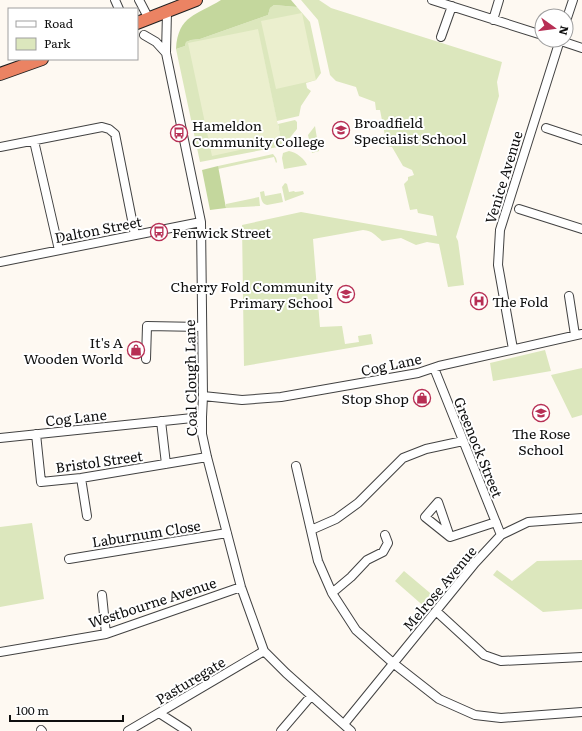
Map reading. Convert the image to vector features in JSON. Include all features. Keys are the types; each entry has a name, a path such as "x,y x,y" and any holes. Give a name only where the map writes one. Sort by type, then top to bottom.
{"highway":[{"path":"138,23 196,0"},
{"path":"0,74 39,60"}],"street":[{"path":"139,0 149,19"},
{"path":"432,0 534,33"},
{"path":"493,20 499,0"},
{"path":"441,37 452,6"},
{"name":"Coal Clough Lane","path":"167,12 166,53 201,222 202,434 207,457 241,587 264,651 311,696 351,731"},
{"path":"144,35 156,42 166,53"},
{"name":"Venice Avenue","path":"513,349 498,266 500,230 557,48"},
{"path":"0,147 102,127 109,129 114,134 135,235"},
{"path":"546,128 582,140"},
{"path":"34,141 59,250"},
{"path":"519,209 582,229"},
{"name":"Dalton Street","path":"0,262 201,222"},
{"path":"569,296 578,335"},
{"path":"146,359 148,326 202,327"},
{"name":"Cog Lane","path":"203,396 242,400 281,398 404,376 513,349 578,335"},
{"name":"Greenock Street","path":"434,368 501,535"},
{"name":"Cog Lane","path":"0,438 202,417"},
{"path":"161,421 166,464"},
{"name":"Bristol Street","path":"36,434 41,482 81,478 207,457"},
{"path":"311,530 336,519 358,503 403,458 426,448 463,441"},
{"path":"296,466 318,561 332,593 356,630 393,663 439,699 475,715 501,718 582,712"},
{"path":"81,478 87,516"},
{"name":"Melrose Avenue","path":"344,724 475,563 501,535 528,522 582,518"},
{"path":"450,536 496,522"},
{"name":"Laburnum Close","path":"69,559 227,533"},
{"path":"332,593 351,577 367,560 383,552 388,544 385,535"},
{"name":"Westbourne Avenue","path":"0,652 106,634 241,587"},
{"path":"102,595 106,634"},
{"path":"436,611 484,655 501,662 582,657"},
{"name":"Pasturegate","path":"128,731 264,651"},
{"path":"281,731 311,696"},
{"path":"159,713 187,731"}],"green space":[{"path":"221,0 291,0 297,7 274,5 270,8 268,15 200,39 191,40 186,42 185,46 176,49 180,29 190,17"},
{"path":"301,0 319,0 331,8 502,62 497,82 499,96 456,237 458,241 464,285 448,287 439,244 427,242 416,245 401,238 382,241 372,232 363,230 313,239 320,327 342,326 345,344 359,342 358,336 371,334 373,344 244,366 242,225 301,212 437,236 433,216 418,213 417,209 410,210 404,184 408,180 408,177 414,175 412,170 403,166 392,147 387,146 380,110 376,110 375,102 359,96 356,87 336,81 330,75 318,20"},
{"path":"274,5 297,7 310,22 321,73 316,80 306,83 307,88 311,91 301,106 299,116 277,121 258,30 281,141 278,124 295,120 297,122 297,129 283,146 200,162 176,49 185,46 186,42 191,40 200,39 268,15 270,8"},
{"path":"302,13 316,80 276,89 261,21"},
{"path":"258,29 281,141 212,156 188,43"},
{"path":"315,126 319,151 312,153 308,135"},
{"path":"289,151 300,156 307,165 284,169 282,158 283,153"},
{"path":"273,154 276,158 276,163 274,157 218,169 218,166"},
{"path":"218,166 226,208 210,210 202,170"},
{"path":"285,183 287,184 289,192 303,191 304,194 285,201 282,187"},
{"path":"264,191 265,196 281,193 283,202 267,205 265,204 262,200 260,192"},
{"path":"259,197 260,206 226,208 226,204"},
{"path":"545,350 551,371 493,381 490,363"},
{"path":"582,368 582,415 572,418 551,375"},
{"path":"32,523 44,599 0,607 0,527"},
{"path":"582,560 582,609 543,612 493,575 497,570 512,581 537,561"},
{"path":"404,571 436,598 427,609 395,581"}],"place":[{"name":"Broadfield Specialist School","path":"341,130"},
{"name":"Hameldon Community College","path":"179,133"},
{"name":"Fenwick Street","path":"159,232"},
{"name":"Cherry Fold Community Primary School","path":"346,294"},
{"name":"The Fold","path":"479,301"},
{"name":"It's A Wooden World","path":"136,350"},
{"name":"Stop Shop","path":"422,398"},
{"name":"The Rose School","path":"541,413"}]}
